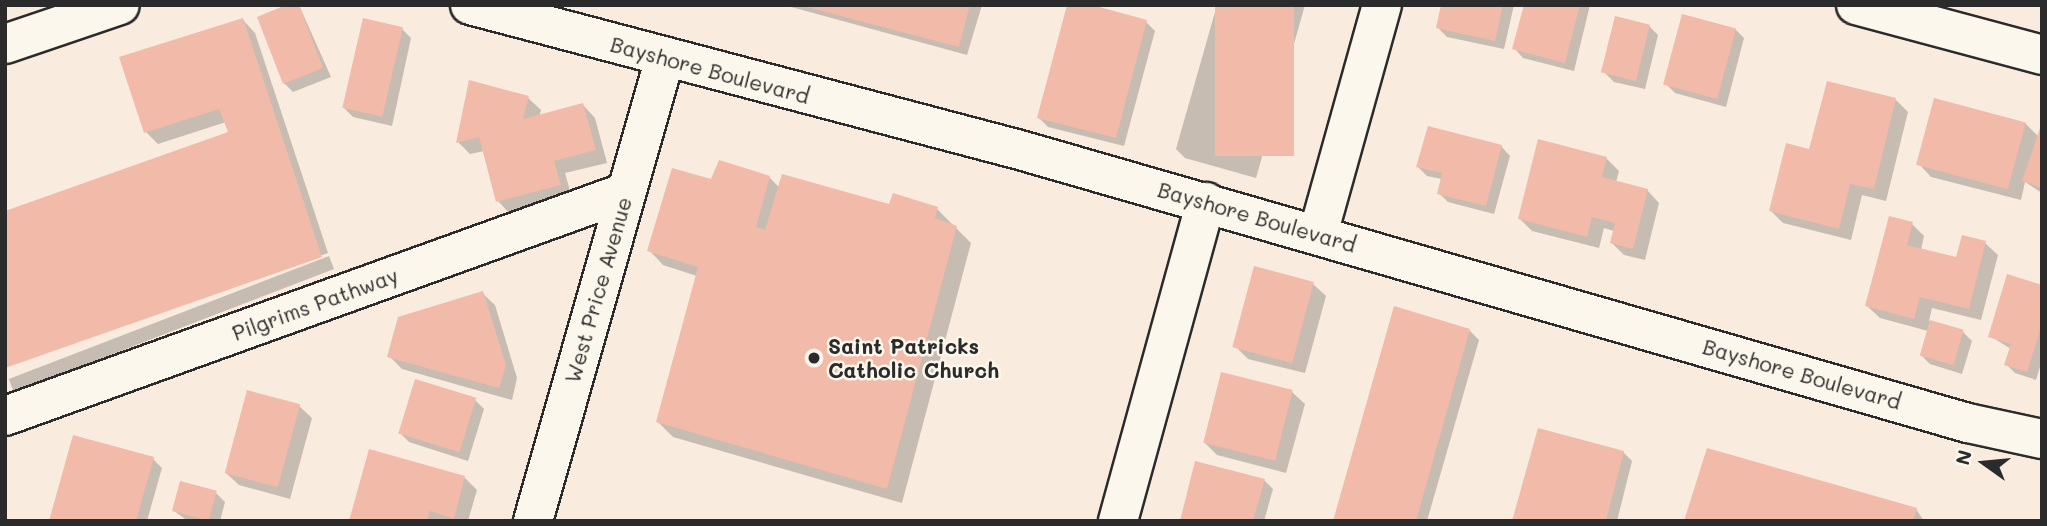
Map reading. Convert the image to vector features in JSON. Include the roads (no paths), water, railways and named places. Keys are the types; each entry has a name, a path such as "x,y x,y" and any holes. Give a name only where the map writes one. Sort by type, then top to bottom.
{"street":[{"path":"5,44 120,5"},
{"name":"Bayshore Boulevard","path":"470,5 1206,202 1968,423 2042,439"},
{"path":"1318,234 1382,5"},
{"path":"1856,5 2042,55"},
{"name":"West Price Avenue","path":"533,521 665,59"},
{"name":"Pilgrims Pathway","path":"5,416 626,192"},
{"path":"1118,521 1206,202"}],"place":[{"name":"Saint Patricks Catholic Church","path":"814,358"}]}
